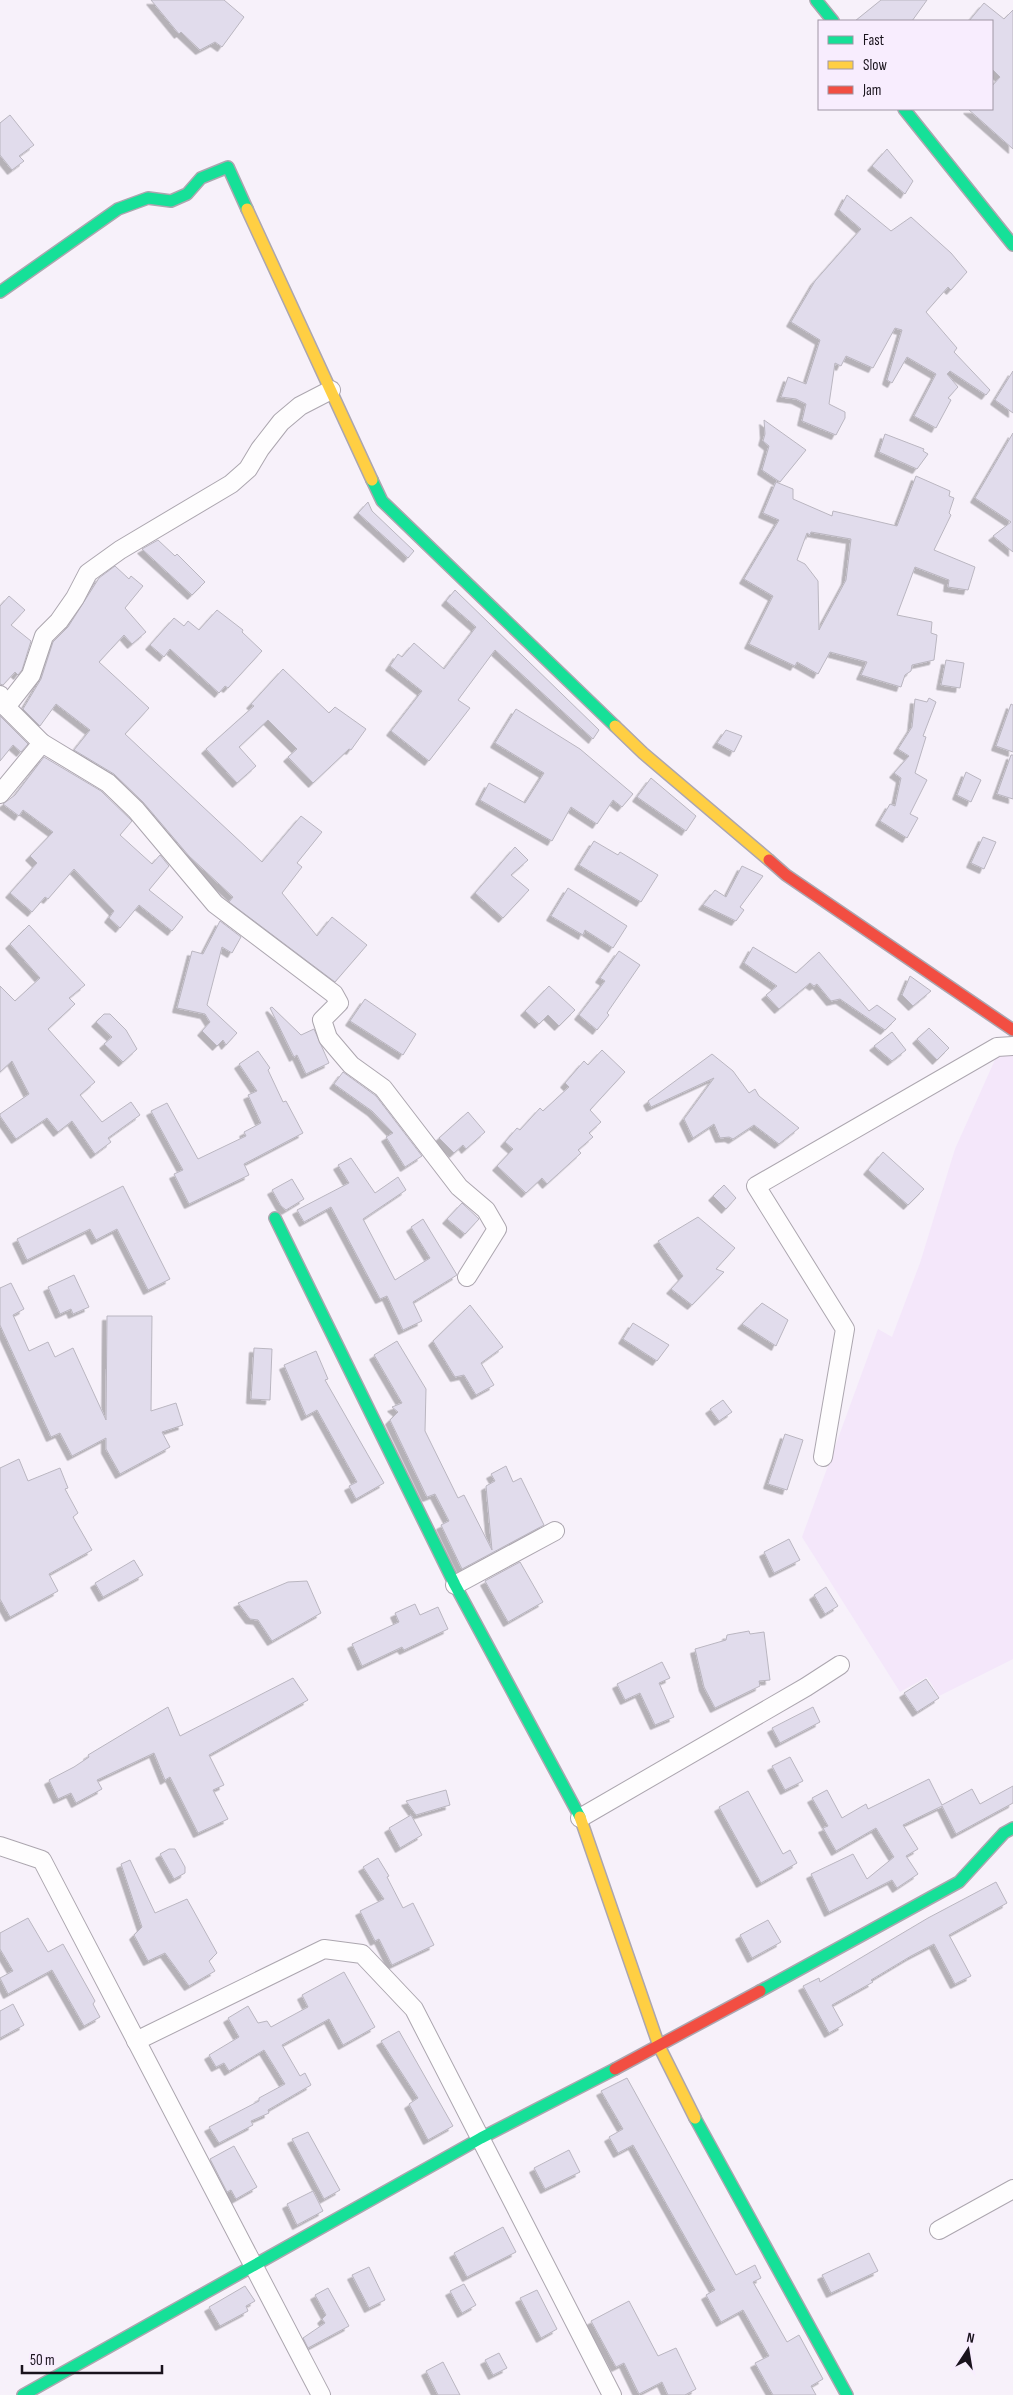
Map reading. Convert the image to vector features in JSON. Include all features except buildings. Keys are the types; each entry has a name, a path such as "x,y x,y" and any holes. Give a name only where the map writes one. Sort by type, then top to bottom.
{"street":[{"path":"816,0 833,20"},
{"path":"905,110 1013,245"},
{"path":"0,292 118,209 148,198 171,201 187,194 200,178 228,167 382,501 643,753 786,875 1013,1030"},
{"path":"330,390 300,406 281,422 260,449 248,469 231,484 120,550 88,572 64,613 44,636 31,675 3,701 42,743 108,783 136,810 216,904 334,994 339,1003 322,1020 328,1038 351,1065 383,1088 459,1187 486,1210 497,1229 467,1277"},
{"path":"0,794 42,743"},
{"path":"823,1458 845,1329 756,1186 997,1048 1013,1046"},
{"path":"275,1218 455,1585 580,1818 659,2046 690,2108 847,2395"},
{"path":"455,1585 555,1531"},
{"path":"580,1818 840,1665"},
{"path":"23,2395 481,2138 659,2046 959,1882 1004,1832 1013,1828"},
{"path":"0,1846 42,1860 255,2265 321,2395"},
{"path":"136,2041 324,1949 362,1954 414,2009 612,2395"},
{"path":"940,2230 1013,2189"}],"shaded area":[{"path":"1013,1051 1013,1659 939,1696 927,1677 900,1692 802,1537 878,1329 892,1337 920,1263 955,1149 998,1053"}],"traffic: fast":[{"path":"816,0 832,20"},
{"path":"905,110 1013,245"},
{"path":"0,292 118,209 148,198 171,201 187,194 201,178 228,167 247,209"},
{"path":"372,480 382,501 615,726"},
{"path":"275,1218 455,1585 580,1817"},
{"path":"760,1991 959,1882 1004,1833 1013,1828"},
{"path":"23,2395 481,2138 615,2069"},
{"path":"695,2118 847,2395"}],"traffic: slow":[{"path":"247,209 372,480"},
{"path":"615,726 643,753 769,860"},
{"path":"580,1817 659,2046 695,2118"}],"traffic: jam":[{"path":"769,860 786,875 1013,1030"},
{"path":"615,2069 760,1991"}]}
